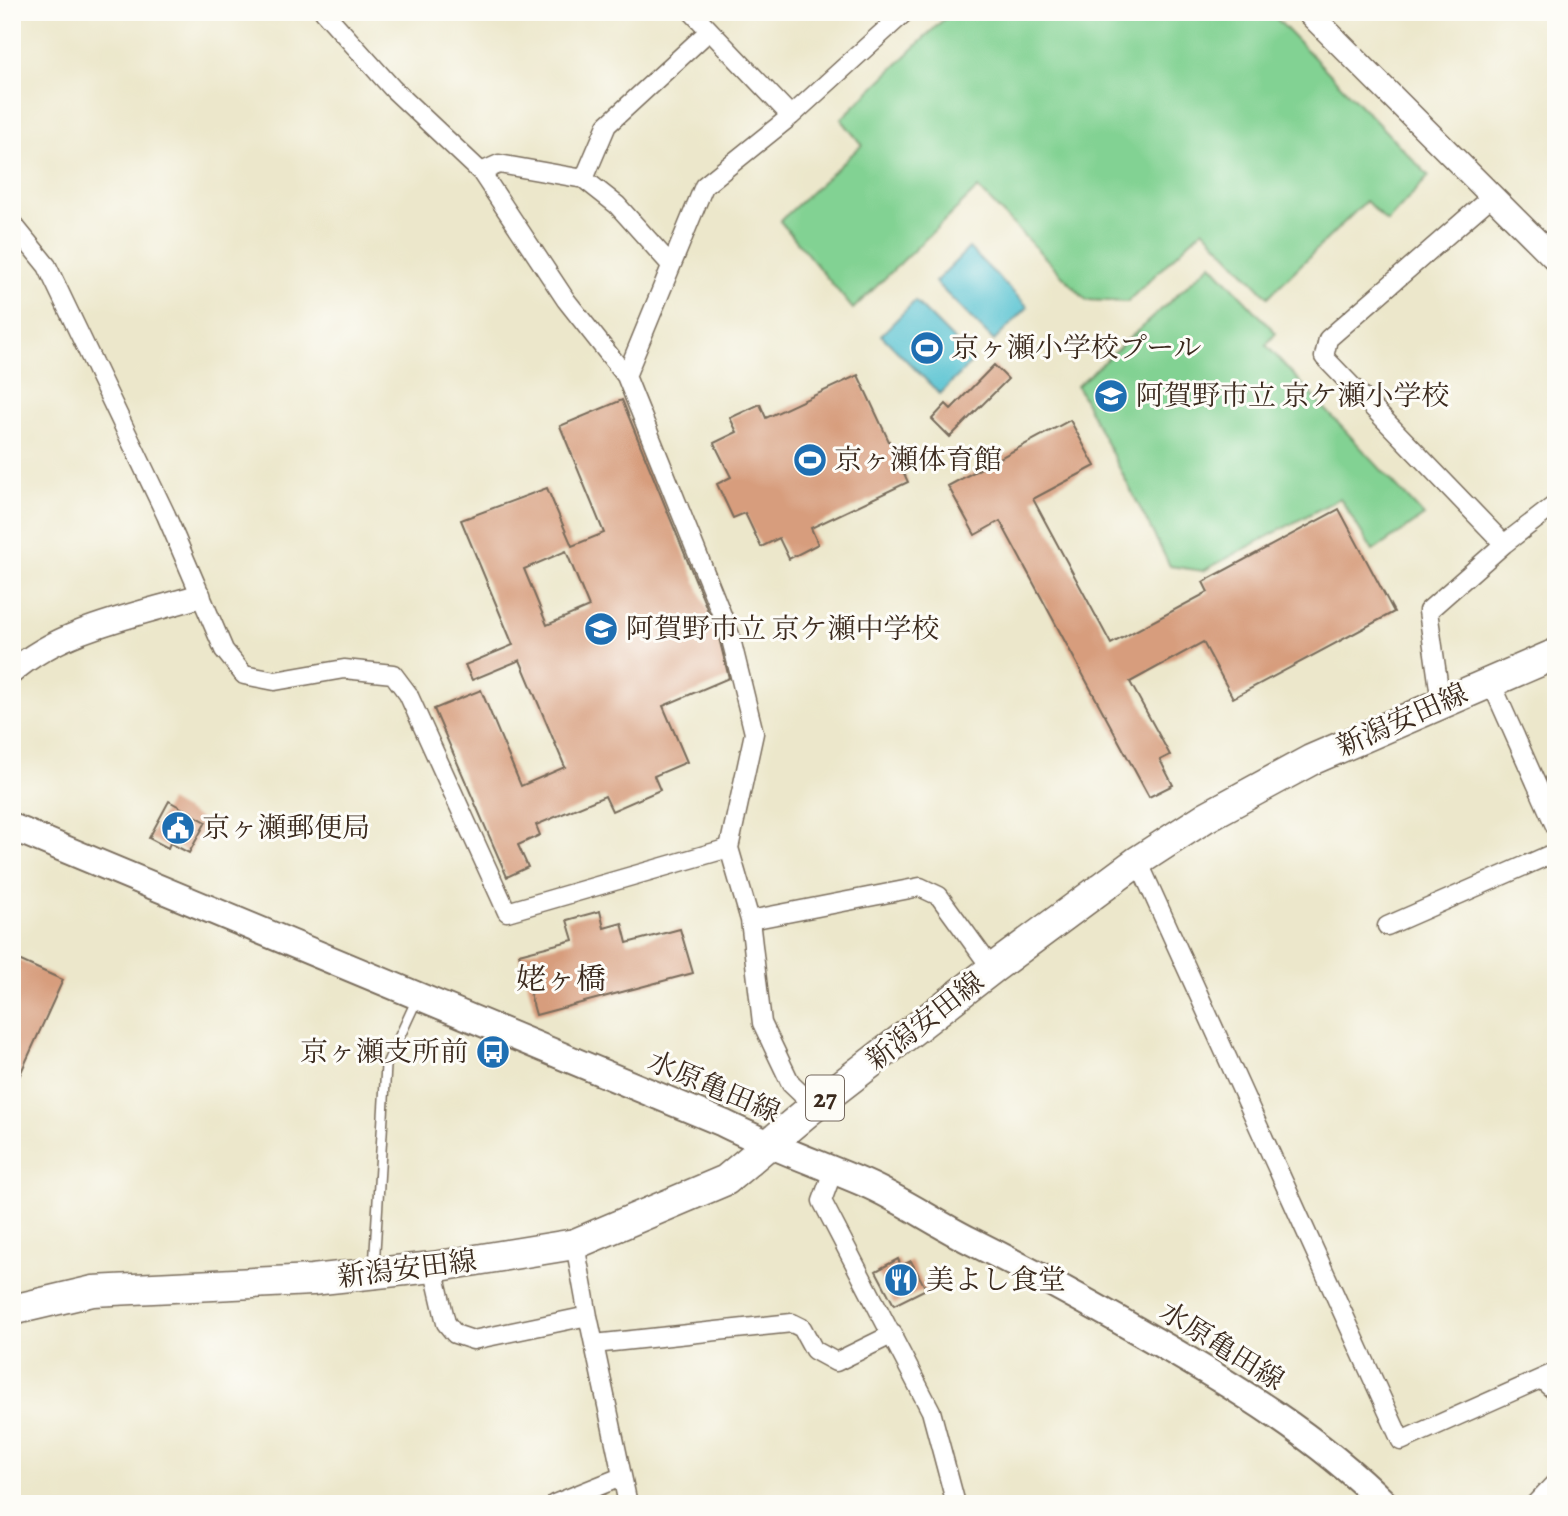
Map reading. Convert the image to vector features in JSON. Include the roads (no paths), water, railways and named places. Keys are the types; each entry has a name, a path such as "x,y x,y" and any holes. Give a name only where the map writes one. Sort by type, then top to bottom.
{"main road":[{"name":"新潟安田線","path":"12,1310 93,1291 312,1280 433,1267 575,1244 726,1180 814,1107 992,969 1138,861 1206,817 1311,760 1556,653"},
{"name":"水原亀田線","path":"12,827 723,1123 768,1146 866,1184 1031,1271 1249,1397 1360,1479 1385,1504"}],"street":[{"path":"324,12 393,89 481,172 566,300 626,376 730,635 754,733 729,848 750,920 762,1023 791,1084 814,1107"},
{"path":"692,12 791,116"},
{"path":"1308,12 1556,260"},
{"path":"626,376 704,186 791,116 894,16"},
{"path":"584,179 607,125 709,30"},
{"path":"481,172 499,164 584,179 617,205 671,265"},
{"path":"1491,197 1328,339 1324,357 1504,544"},
{"path":"12,223 47,266 166,515 224,650 244,675 275,681 344,669 393,674 408,694 507,912 729,848"},
{"path":"1441,703 1428,611 1504,544 1556,503"},
{"path":"12,672 61,640 200,596"},
{"path":"1490,680 1556,828"},
{"path":"1387,926 1556,852"},
{"path":"1138,861 1401,1441 1548,1375 1556,1391"},
{"path":"750,920 920,887 939,896 992,969"},
{"path":"833,1171 822,1201 931,1411 956,1504"},
{"path":"575,1244 628,1504"},
{"path":"433,1267 446,1323 455,1334 473,1340 588,1316"},
{"path":"594,1344 792,1323 802,1328 814,1350 836,1362 892,1334"},
{"path":"554,1504 621,1477"},
{"path":"1535,1504 1556,1482"}],"lane":[{"path":"374,1273 386,1066 418,997"}],"water":[{"path":"969,248 1028,307 994,341 935,282"},
{"name":"京ヶ瀬小学校プール","path":"915,301 974,360 940,394 881,335"}],"place":[{"name":"京ヶ瀬小学校プール","path":"927,348"},
{"name":"阿賀野市立 京ケ瀬小学校","path":"1111,396"},
{"name":"京ヶ瀬体育館","path":"810,460"},
{"name":"阿賀野市立 京ケ瀬中学校","path":"601,629"},
{"name":"京ヶ瀬郵便局","path":"178,828"},
{"name":"京ヶ瀬支所前","path":"493,1052"},
{"name":"美よし食堂","path":"901,1280"}],"district":[{"name":"姥ヶ橋","path":"561,979"}]}
